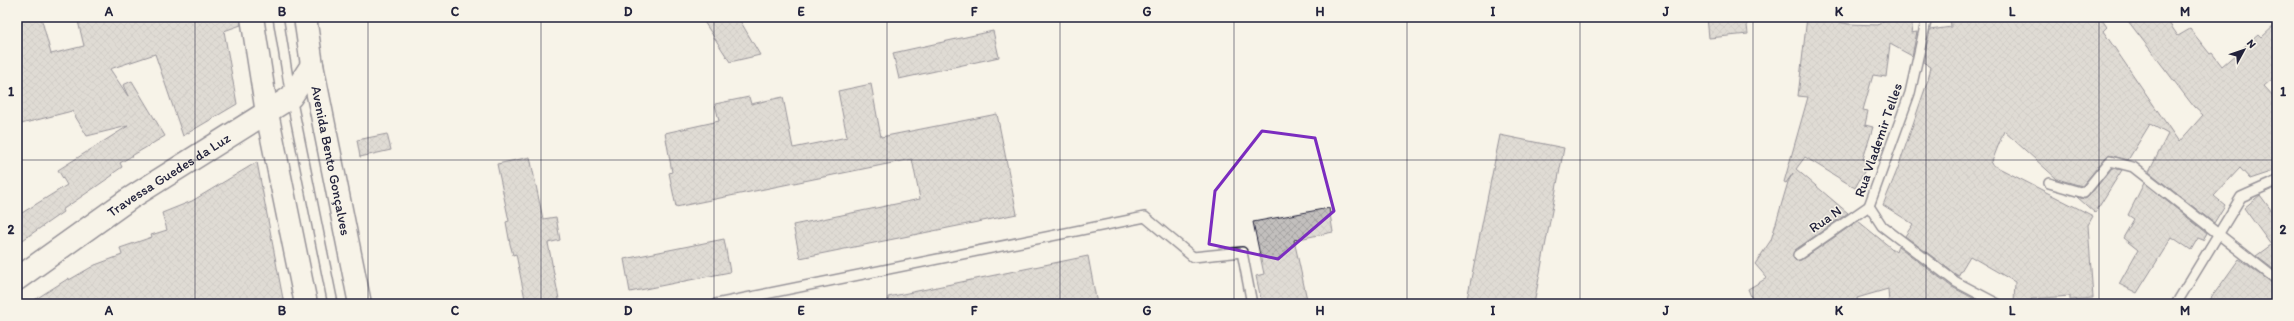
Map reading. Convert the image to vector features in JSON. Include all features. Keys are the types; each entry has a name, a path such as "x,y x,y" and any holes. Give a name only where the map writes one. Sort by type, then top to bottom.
{"main road":[{"path":"252,17 267,113 306,304"},
{"name":"Avenida Bento Gonçalves","path":"305,17 312,65 360,304"},
{"name":"Travessa Guedes da Luz","path":"17,279 129,199 291,97 312,65"}],"lane":[{"path":"278,17 291,97 333,304"},
{"name":"Rua Vlademir Telles","path":"1927,17 1910,93 1869,206 1882,226 1956,282 1998,304"},
{"path":"2048,183 2084,193 2110,161 2133,167 2277,280"},
{"path":"2176,304 2241,197 2277,181"},
{"name":"Rua N","path":"1798,256 1869,206"},
{"path":"716,304 1145,217 1193,257 1242,252 1252,304"}],"highlighted area":[{"path":"1262,131 1315,138 1334,211 1278,259 1209,244 1215,191"}],"building":[{"path":"17,17 41,17 51,54 84,46 77,17 240,17 241,25 224,31 237,104 183,136 155,54 110,69 128,96 123,85 132,81 165,136 120,163 122,167 112,174 113,175 62,210 63,212 17,244 17,216 67,185 58,170 128,126 87,136 72,111 17,125"},
{"path":"701,17 738,17 760,55 730,62"},
{"path":"1707,17 1746,17 1748,34 1709,38"},
{"path":"1807,17 1849,24 1878,25 1888,17 1891,17 1913,22 1911,33 1917,32 1912,56 1890,44 1886,77 1873,75 1863,110 1868,111 1865,125 1873,127 1863,159 1870,161 1855,188 1805,157 1796,169 1848,213 1795,250 1793,258 1796,261 1801,260 1858,221 1896,252 1898,246 1952,287 1975,299 1970,299 1980,304 1889,304 1888,289 1857,298 1858,304 1754,304 1748,289 1767,278 1755,264 1771,240 1788,182 1793,173 1786,183 1784,182 1808,97 1798,96"},
{"path":"1950,17 2100,17 2107,27 2103,31 2179,142 2203,115 2194,107 2125,17 2165,17 2178,36 2190,29 2210,54 2212,53 2222,66 2258,35 2261,38 2277,23 2277,75 2264,86 2277,100 2277,170 2250,179 2240,168 2214,196 2225,205 2214,223 2149,172 2168,134 2150,124 2128,160 2108,155 2082,186 2057,179 2004,131 1991,164 2093,216 2088,225 2093,298 2070,300 2070,296 2031,299 2032,303 2014,302 2015,282 1970,256 1958,276 1905,236 1913,224 1883,205 1898,168 1928,80 1931,67 1923,62 1930,30 1951,27"},
{"path":"993,31 999,57 899,79 893,53"},
{"path":"871,84 881,137 997,114 1017,214 800,258 793,225 920,199 912,159 676,207 669,173 672,172 665,133 719,121 715,104 749,97 751,104 783,97 793,148 847,137 838,91"},
{"path":"387,134 391,150 360,157 357,140"},
{"path":"1500,135 1564,148 1534,304 1466,304"},
{"path":"530,157 543,219 556,217 560,240 548,243 560,304 526,304 516,254 513,255 510,244 506,222 509,221 497,164"},
{"path":"257,162 284,304 138,304 136,299 120,304 28,304 69,278 69,280 95,265 122,255 120,248 167,230 162,213 192,201"},
{"path":"2112,168 2122,170 2095,213 2077,197 2085,199 2088,197"},
{"path":"2144,183 2207,233 2203,240 2198,238 2191,250 2172,237 2137,293 2119,284 2138,250 2123,238 2134,219 2128,215"},
{"path":"2260,195 2277,218 2277,272 2256,256 2271,245 2244,208"},
{"path":"1329,208 1333,232 1294,240 1308,304 1262,304 1256,276 1264,274 1253,222"},
{"path":"724,239 730,272 630,292 624,259"},
{"path":"1088,256 1097,304 889,304 888,297"},
{"path":"2239,259 2277,286 2277,304 2207,304"}]}
